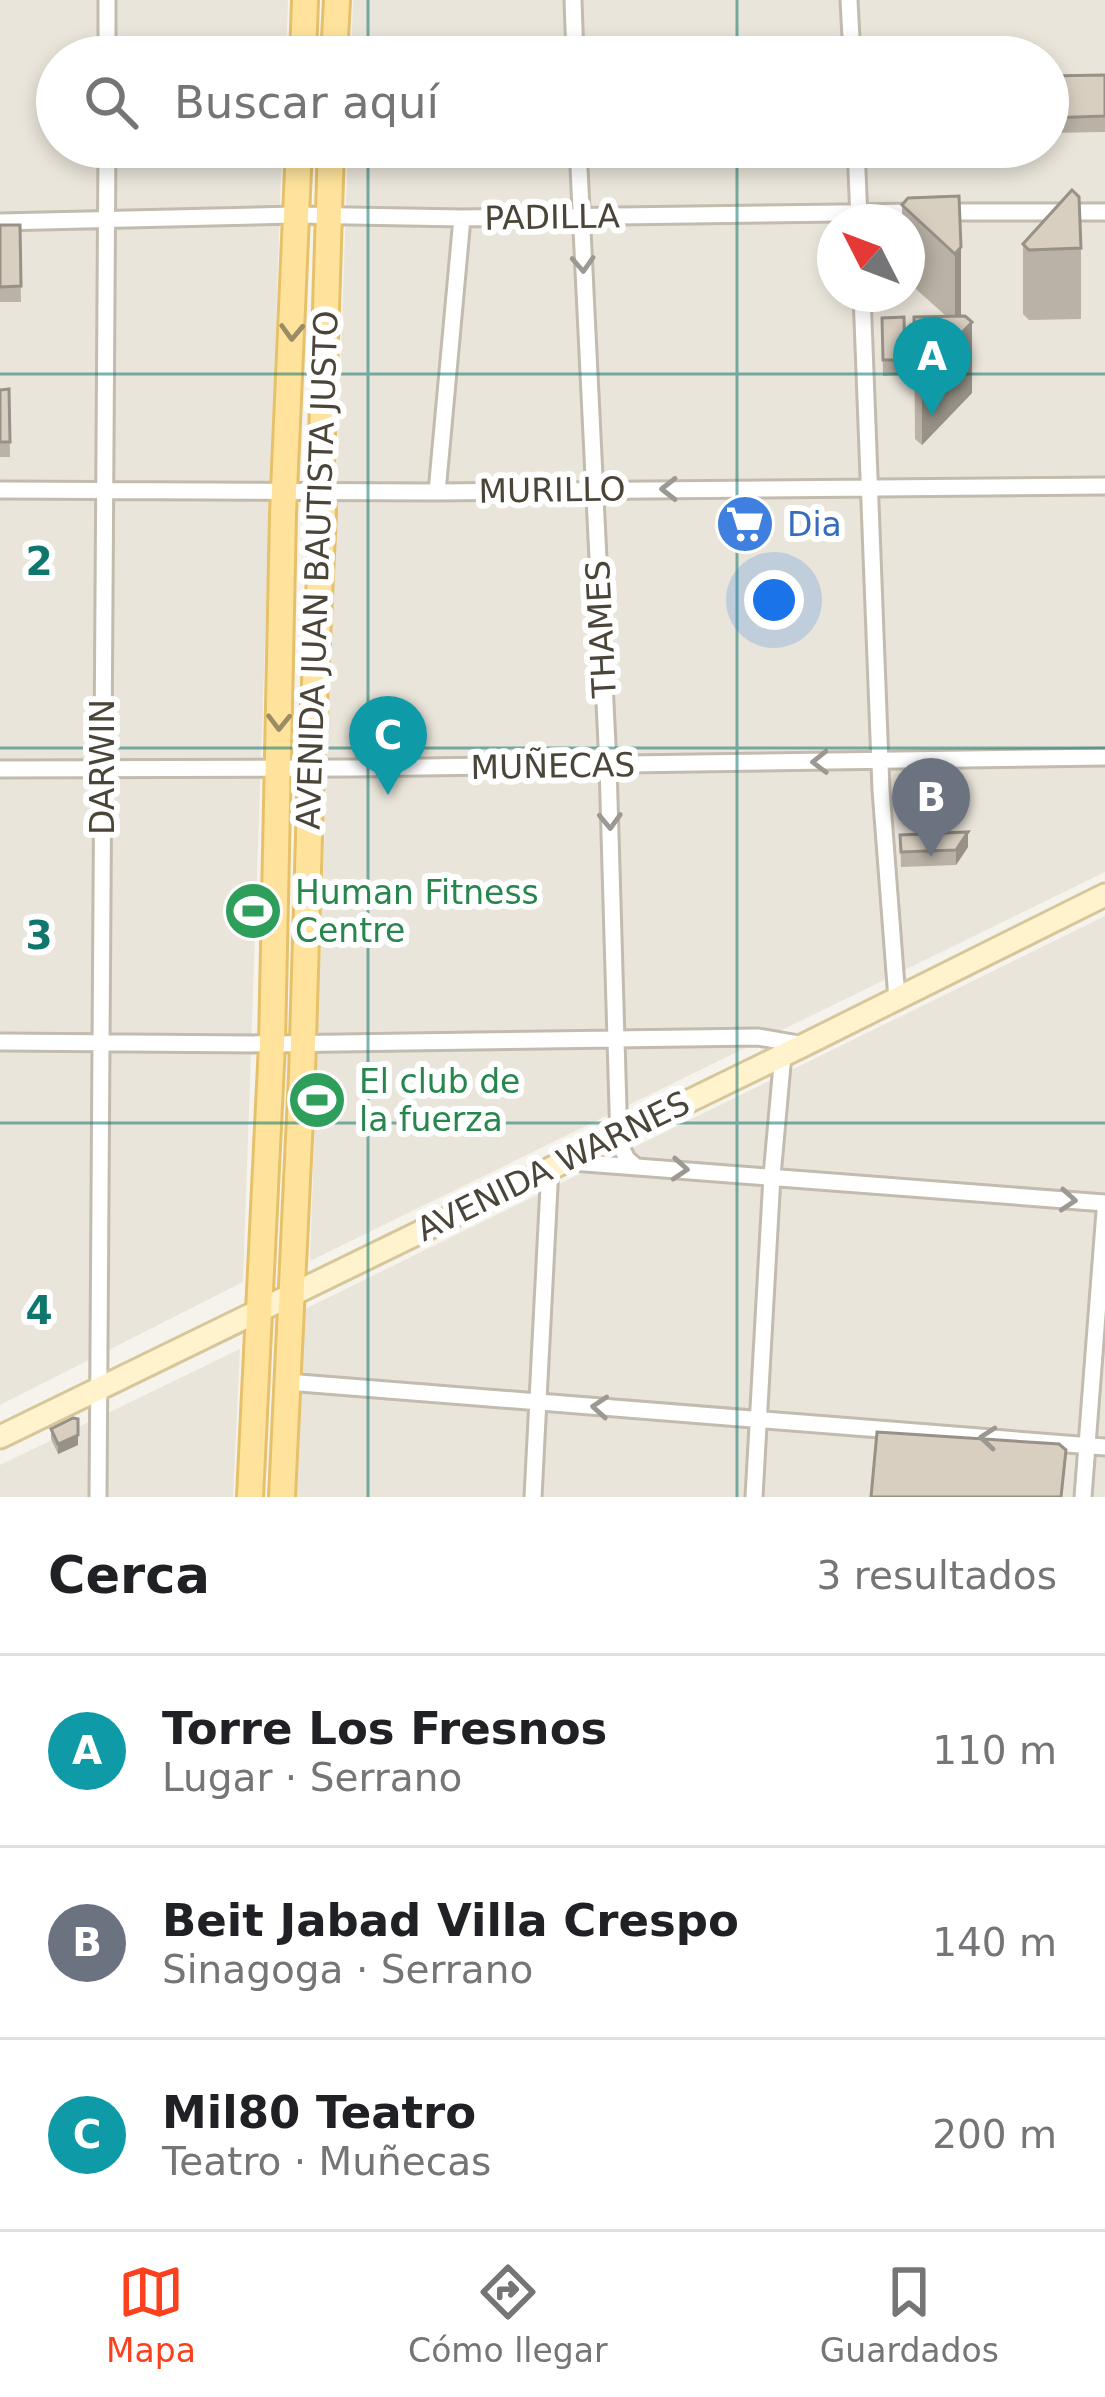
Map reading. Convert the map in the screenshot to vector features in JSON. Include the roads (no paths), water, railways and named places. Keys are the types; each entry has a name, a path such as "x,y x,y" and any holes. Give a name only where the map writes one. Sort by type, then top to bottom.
{"main road":[{"path":"304,36 305,0"},
{"path":"335,36 337,0"},
{"name":"AVENIDA JUAN BAUTISTA JUSTO","path":"250,1497 272,1044 298,168"},
{"name":"AVENIDA JUAN BAUTISTA JUSTO","path":"282,1497 323,490 330,168"},
{"name":"AVENIDA WARNES","path":"0,1437 556,1164 625,1123 794,1050 1105,895"}],"street":[{"path":"107,0 107,36"},
{"path":"573,0 574,36"},
{"path":"849,0 851,36"},
{"name":"DARWIN","path":"98,1497 107,168"},
{"name":"THAMES","path":"579,168 625,1123"},
{"path":"857,168 858,204"},
{"name":"PADILLA","path":"925,216 1105,212"},
{"name":"PADILLA","path":"0,222 296,215 817,217"},
{"path":"437,492 462,218"},
{"path":"863,312 880,760 897,999"},
{"name":"MURILLO","path":"0,490 1105,486"},
{"name":"MUÑECAS","path":"0,769 1105,757"},
{"path":"0,1042 272,1044 758,1036 794,1050 772,1176 754,1497"},
{"path":"625,1123 622,1151 634,1165"},
{"path":"533,1497 556,1164 634,1165 1105,1207 1096,1447 1084,1497"},
{"path":"286,1382 1096,1447"}],"place":[{"name":"Torre Los Fresnos","path":"932,416"},
{"name":"Dia","path":"745,524"},
{"name":"Mil80 Teatro","path":"388,795"},
{"name":"Beit Jabad Villa Crespo","path":"931,857"},
{"name":"Human Fitness Centre","path":"253,911"},
{"name":"El club de la fuerza","path":"317,1100"}]}
